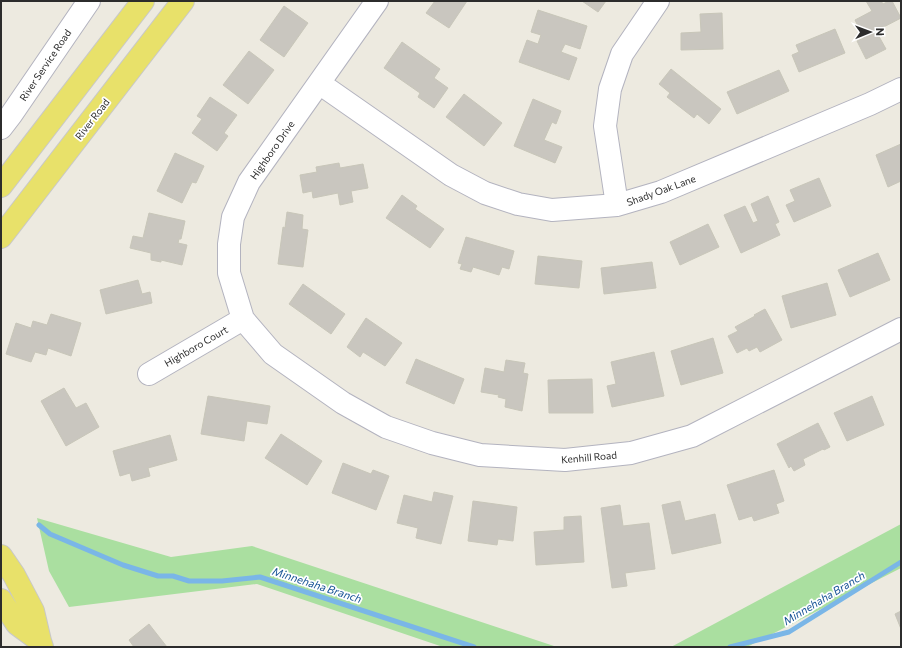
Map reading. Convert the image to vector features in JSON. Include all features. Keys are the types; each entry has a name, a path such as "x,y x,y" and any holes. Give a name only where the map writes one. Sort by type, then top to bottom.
{"main road":[{"path":"1,186 142,1"},
{"name":"River Road","path":"1,237 183,1"},
{"path":"1,556 14,575 33,610 41,644"},
{"path":"1,600 17,624 41,644"}],"street":[{"name":"River Service Road","path":"1,128 89,1"},
{"name":"Highboro Drive","path":"243,319 229,273 229,244 233,217 249,182 376,1"},
{"path":"618,206 605,126 610,89 622,54 658,1"},
{"name":"Shady Oak Lane","path":"319,83 451,175 485,193 518,204 552,210 618,206 661,192 870,104 901,89"},
{"name":"Kenhill Road","path":"243,319 273,354 343,403 386,427 432,443 480,455 565,460 631,453 692,436 901,329"},
{"name":"Highboro Court","path":"149,374 243,319"}],"green space":[{"path":"37,518 171,557 252,546 557,647 443,647 257,584 69,607 49,571"},
{"path":"901,524 901,568 747,647 671,647"}],"building":[{"path":"435,1 467,1 449,28 426,13"},
{"path":"582,1 606,1 598,12"},
{"path":"866,1 881,1 883,4 892,1 901,18 876,31 886,49 866,59 857,41 864,38 855,20 872,11"},
{"path":"284,6 308,23 284,57 260,40"},
{"path":"538,10 587,26 580,49 565,44 561,52 577,58 569,80 519,62 527,40 538,44 541,35 531,32"},
{"path":"722,13 723,49 681,50 681,33 701,32 700,14"},
{"path":"835,29 845,53 799,72 792,55 799,52 796,45"},
{"path":"402,42 440,69 434,78 448,88 434,108 418,97 420,93 384,68"},
{"path":"249,51 274,70 248,104 223,85"},
{"path":"671,69 721,109 709,124 697,114 694,118 667,97 670,93 659,84"},
{"path":"779,70 789,91 737,114 727,92"},
{"path":"464,94 502,123 484,146 446,117"},
{"path":"210,97 237,115 224,133 228,136 217,151 192,133 202,119 197,116"},
{"path":"533,99 561,111 556,124 552,122 544,140 562,147 555,163 514,146"},
{"path":"901,144 901,181 888,187 876,155"},
{"path":"175,153 204,166 196,183 192,182 182,203 157,191"},
{"path":"339,163 340,168 363,164 368,188 351,191 353,202 340,205 338,193 313,198 312,191 303,193 300,175 317,172 316,167"},
{"path":"819,178 831,206 794,222 786,205 795,201 790,190"},
{"path":"402,195 417,206 415,209 444,229 430,248 386,218"},
{"path":"768,196 779,222 775,224 780,235 741,253 724,215 745,206 753,223 758,221 751,204"},
{"path":"287,212 303,215 302,229 308,230 303,267 278,264 283,227 285,228"},
{"path":"149,213 185,221 181,239 179,239 178,243 187,245 182,265 161,260 161,262 151,260 151,253 130,248 133,236 143,238"},
{"path":"708,224 719,247 680,265 670,242"},
{"path":"466,237 514,251 509,269 502,267 499,275 473,267 471,272 460,269 462,264 458,263"},
{"path":"878,253 890,280 850,297 838,270"},
{"path":"538,256 582,261 579,288 535,284"},
{"path":"652,262 656,288 604,294 601,268"},
{"path":"138,280 142,294 150,292 152,303 106,314 100,290"},
{"path":"827,283 836,315 791,328 782,296"},
{"path":"303,284 345,314 331,334 289,304"},
{"path":"765,309 782,340 760,352 757,347 749,351 747,348 737,353 728,336 738,331 735,327"},
{"path":"51,314 81,323 71,356 48,348 46,355 35,352 31,362 6,354 16,323 31,328 33,321 47,325"},
{"path":"366,318 402,343 385,366 363,352 360,357 347,347"},
{"path":"713,338 723,373 681,385 671,351"},
{"path":"654,352 664,396 612,407 607,386 616,384 611,362"},
{"path":"416,359 464,379 454,404 406,383"},
{"path":"506,360 525,363 523,373 528,374 522,411 505,407 506,399 498,397 499,395 481,392 485,368 504,372"},
{"path":"592,379 593,413 549,413 548,380"},
{"path":"64,388 76,408 86,403 99,427 66,446 41,401"},
{"path":"208,396 270,406 267,424 247,421 244,441 201,434"},
{"path":"872,396 884,425 847,441 834,413"},
{"path":"818,423 830,447 803,459 805,465 794,471 791,466 789,468 777,444"},
{"path":"281,434 322,461 307,485 265,458"},
{"path":"170,435 177,460 148,468 150,476 132,481 130,473 120,476 113,451"},
{"path":"343,463 371,474 373,470 389,476 376,510 332,493"},
{"path":"774,470 784,501 776,504 779,513 754,521 752,516 739,520 727,485"},
{"path":"434,492 453,496 441,544 416,538 418,528 397,523 404,495 432,502"},
{"path":"473,501 517,507 513,541 498,539 497,545 468,541"},
{"path":"680,501 685,521 715,514 721,543 672,554 662,505"},
{"path":"620,505 623,526 649,523 655,569 625,573 627,586 612,588 601,508"},
{"path":"581,516 584,562 536,565 534,532 564,530 564,517"},
{"path":"901,611 901,629 895,614"},
{"path":"149,624 167,647 134,647 129,640"}],"waterway":[{"name":"Minnehaha Branch","path":"39,525 50,534 123,565 158,576 173,576 189,581 222,581 260,577 474,647"},
{"name":"Minnehaha Branch","path":"730,647 789,632 901,562"}]}
